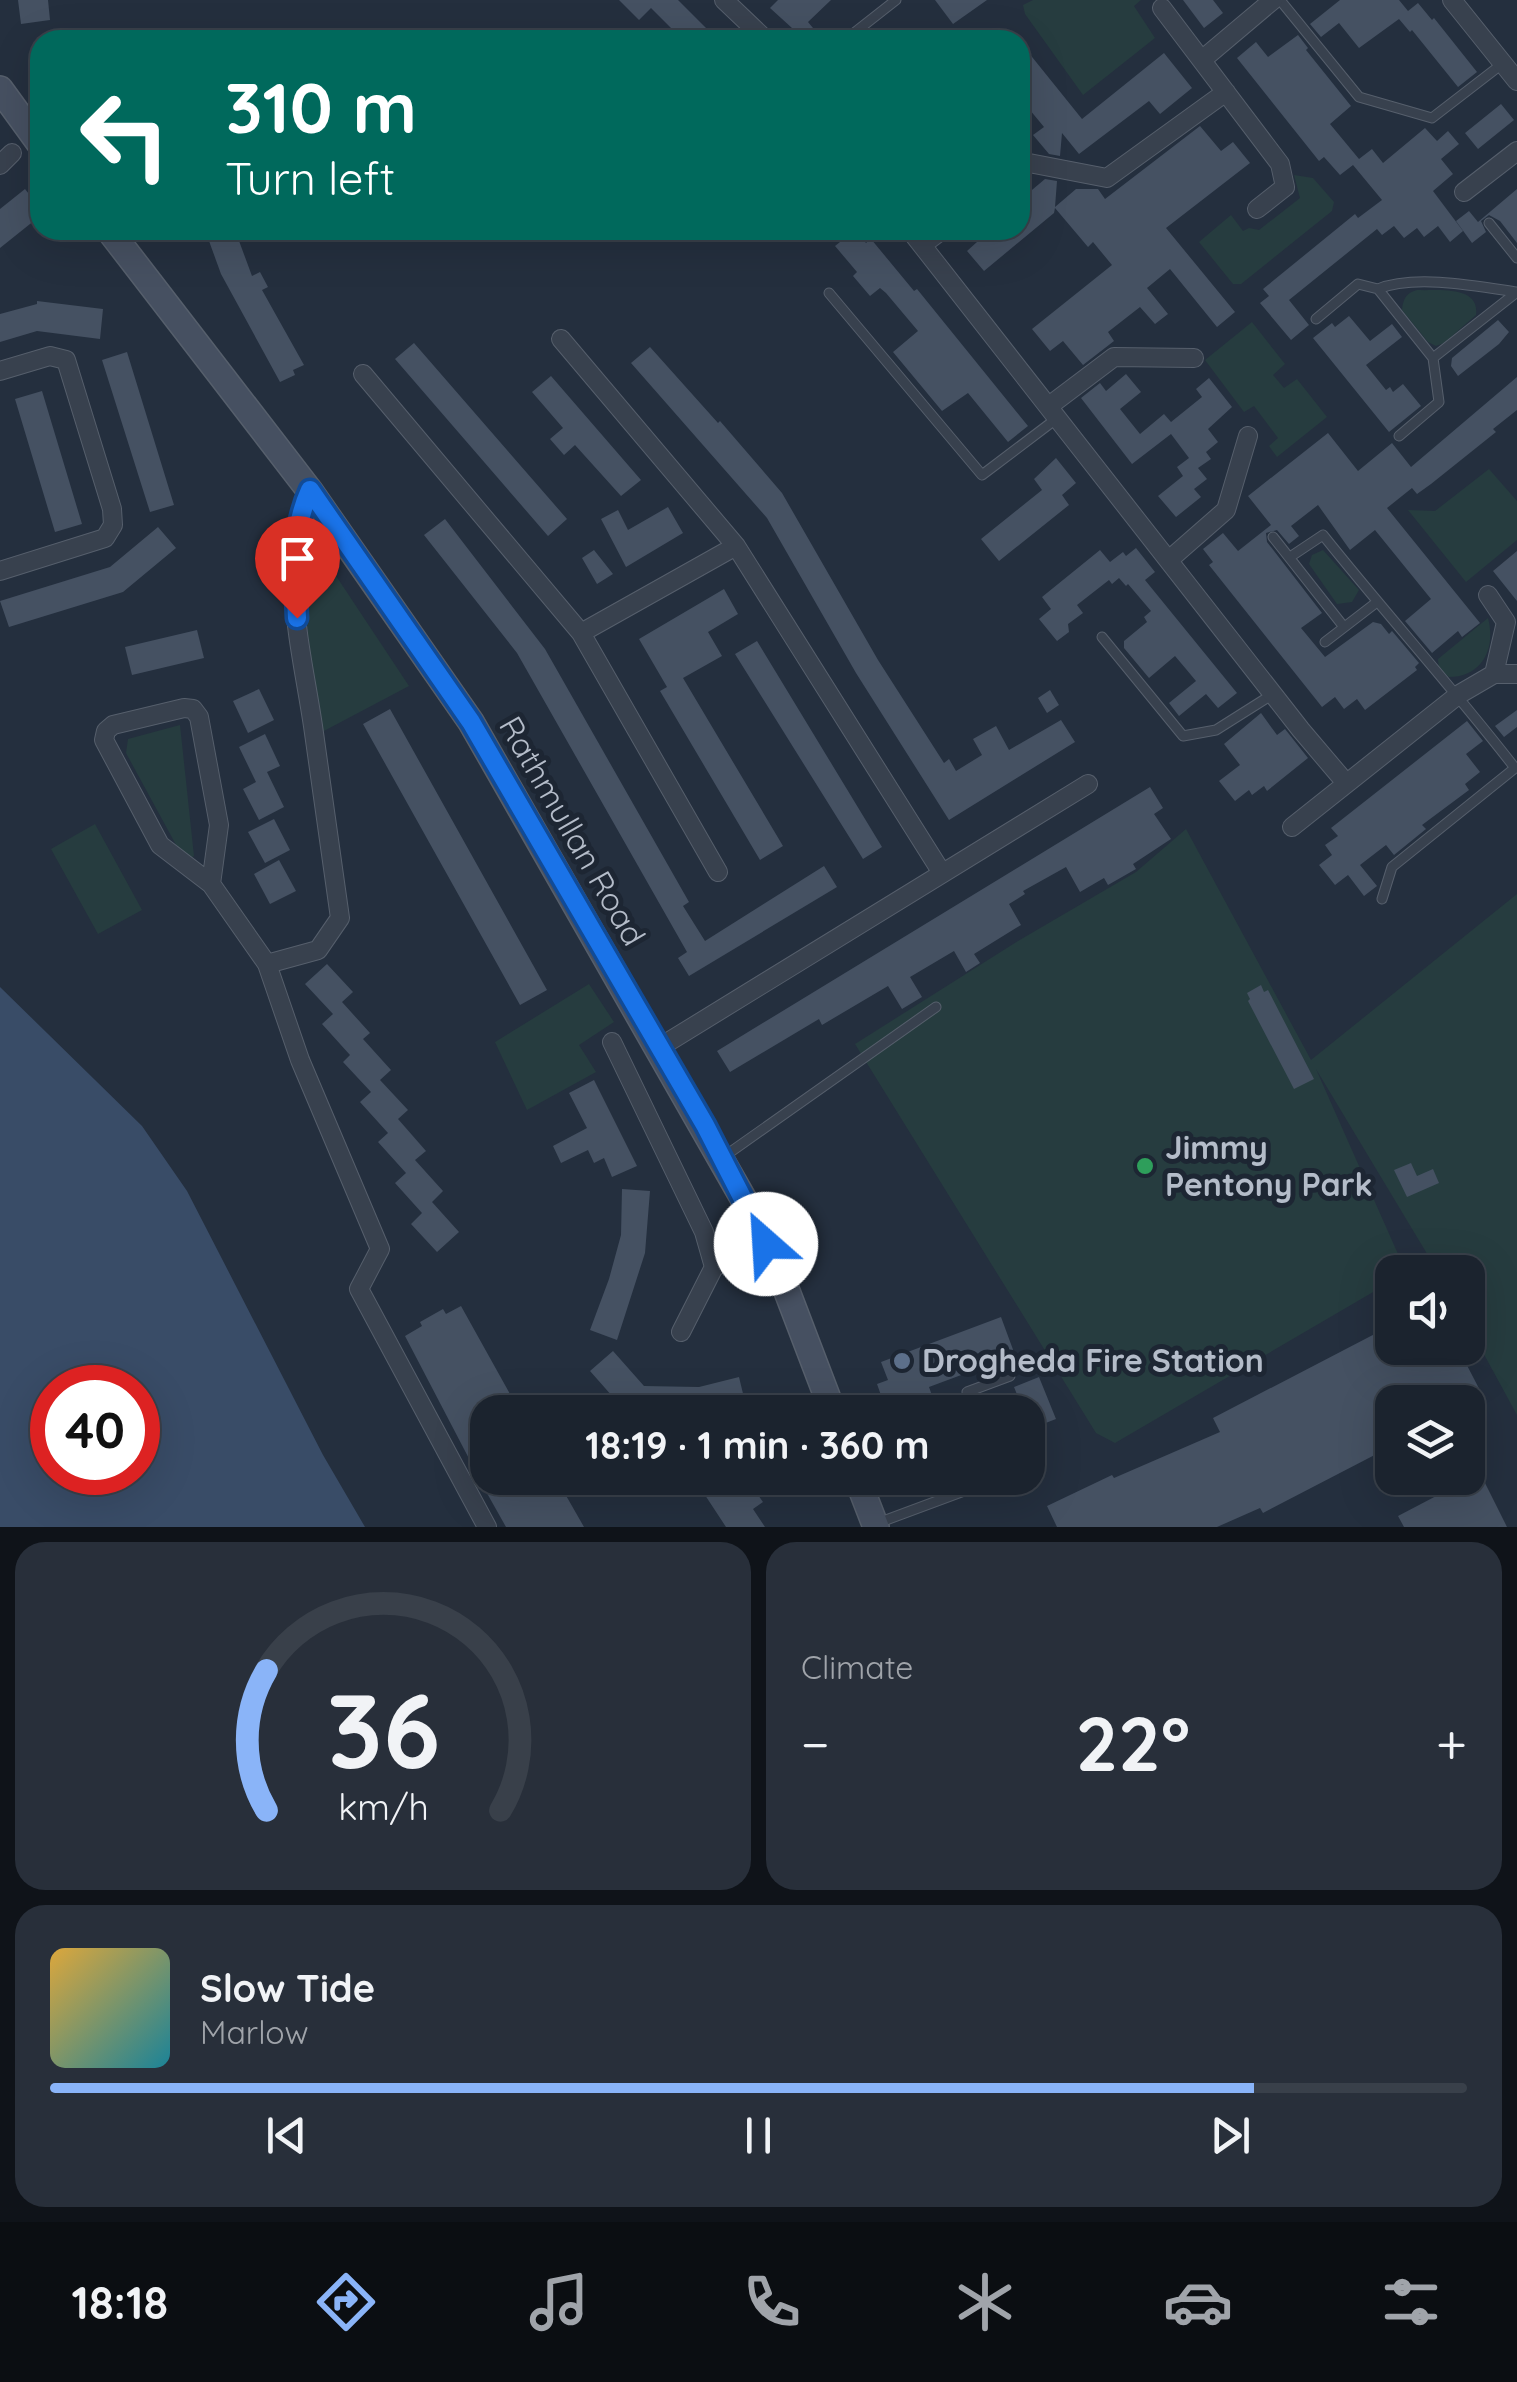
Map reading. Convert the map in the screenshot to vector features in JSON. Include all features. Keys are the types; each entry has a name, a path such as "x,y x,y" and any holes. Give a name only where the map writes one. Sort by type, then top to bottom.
{"street":[{"path":"724,0 756,30"},
{"path":"1452,0 1517,81"},
{"path":"1203,59 1272,1"},
{"path":"1162,8 1280,164 1284,187 1257,209"},
{"path":"0,89 30,130"},
{"path":"1030,163 1107,178 1226,92"},
{"path":"1464,192 1517,151"},
{"name":"Rathmullan Road","path":"118,240 310,490 471,722 722,1158 766,1244 826,1395"},
{"path":"918,240 1346,782"},
{"path":"561,339 736,546 942,873"},
{"path":"0,371 50,356 66,360 112,509 113,525 104,538 0,571"},
{"path":"1054,412 1114,356 1194,358"},
{"path":"363,374 581,633 718,872"},
{"path":"1170,559 1226,510 1248,436"},
{"path":"267,964 318,950 340,918 297,618 294,566 298,517 310,490"},
{"path":"581,633 736,546"},
{"path":"1488,595 1506,622 1494,674"},
{"path":"1292,827 1458,694 1494,674 1517,674"},
{"path":"210,884 220,824 199,717 193,709 184,708 113,726 106,731 104,740 160,845 210,884 267,964 300,1060 380,1249 359,1288 486,1527"},
{"path":"660,1047 1088,784"},
{"path":"612,1042 704,1232 714,1267"},
{"path":"681,1332 714,1267 766,1244"},
{"path":"864,1495 876,1526"}],"lane":[{"path":"858,30 896,0"},
{"path":"1272,1 1358,96 1432,118 1502,64"},
{"path":"1489,222 1517,258"},
{"path":"1316,319 1358,284 1378,289 1395,282 1480,286 1517,292"},
{"path":"1378,289 1434,358 1439,402 1399,436"},
{"path":"1434,358 1517,292"},
{"path":"828,293 982,475 1054,412"},
{"path":"1290,557 1324,535 1515,768 1392,867 1382,898"},
{"path":"1273,536 1344,627"},
{"path":"1325,642 1376,602"},
{"path":"1102,638 1183,736 1216,730 1273,694"},
{"path":"722,1158 936,1008"},
{"path":"968,1395 967,1392 1010,1376"},
{"path":"876,1526 955,1495"}],"green space":[{"path":"1033,0 1141,0 1134,6 1155,38 1083,95 1025,14 1023,5"},
{"path":"1294,175 1313,178 1334,202 1332,211 1241,284 1233,284 1199,242 1231,215 1243,231 1259,230 1300,198"},
{"path":"1417,290 1465,294 1475,305 1476,315 1436,346 1428,342 1402,310 1406,297"},
{"path":"1252,322 1285,364 1273,375 1284,388 1297,379 1327,417 1277,457 1269,446 1278,438 1254,406 1244,412 1205,360"},
{"path":"1489,469 1517,501 1517,540 1466,582 1408,510 1435,511"},
{"path":"305,529 409,686 322,732 308,631"},
{"path":"1323,550 1359,590 1352,602 1337,604 1309,564 1312,555"},
{"path":"1488,618 1488,649 1478,666 1461,676 1449,677 1439,669 1438,659"},
{"path":"180,725 194,856 189,859 181,854 126,753 128,739"},
{"path":"95,824 142,910 98,934 51,849"},
{"name":"Jimmy Pentony Park","path":"1186,829 1311,1060 1517,894 1517,1415 1485,1356 1485,1255 1428,1255 1316,1069 1398,1255 1375,1255 1375,1291 1115,1443 1096,1433 855,1044 1136,872"},
{"path":"589,984 614,1022 579,1045 596,1072 527,1110 495,1042"}],"water":[{"path":"0,987 142,1126 187,1191 323,1455 365,1527 0,1527"}],"building":[{"path":"18,0 48,0 50,20 21,24"},
{"path":"619,0 678,0 708,30 673,30 651,8 639,20"},
{"path":"778,0 831,0 808,22 811,30 794,30 770,8"},
{"path":"935,0 987,0 953,24"},
{"path":"1183,0 1213,0 1223,13 1204,28"},
{"path":"1340,0 1399,0 1408,11 1418,3 1477,72 1458,87 1399,19 1359,48 1339,23 1321,37 1310,24"},
{"path":"1298,35 1351,106 1330,124 1359,159 1372,149 1383,163 1425,128 1437,141 1448,131 1459,144 1441,159 1453,174 1433,191 1463,231 1450,242 1438,226 1424,237 1417,228 1404,238 1394,226 1382,235 1377,229 1289,300 1309,325 1291,340 1260,303 1269,296 1263,289 1355,214 1358,218 1382,200 1353,165 1340,175 1324,157 1319,161 1237,58 1256,42 1268,57"},
{"path":"1164,53 1192,88 1160,114 1149,101 1079,154 1062,133 1060,156 1049,154 1033,135 1044,127 1030,110 1030,54 1082,119"},
{"path":"1501,104 1514,120 1478,149 1465,133"},
{"path":"1200,126 1221,151 1233,142 1250,163 1166,228 1235,312 1217,327 1170,269 1147,288 1168,314 1155,324 1140,307 1108,332 1114,341 1083,365 1063,341 1050,351 1032,329 1112,265 1093,242 1088,247 1055,208 1030,233 1030,192 1045,179 1057,181 1055,207 1076,189 1098,189 1105,199"},
{"path":"25,189 30,195 30,224 0,248 0,209"},
{"path":"1517,189 1517,243 1500,221 1489,215 1481,221 1486,232 1472,243 1456,221 1469,211 1478,222"},
{"path":"209,240 239,240 252,276 260,272 268,287 262,290 304,365 293,370 295,375 280,382 221,274"},
{"path":"842,240 872,240 914,291 917,289 1028,426 1008,442 968,393 942,411 893,352 918,331 880,288 870,296 853,276 857,272 835,246"},
{"path":"1021,240 984,271 967,251 977,242"},
{"path":"37,301 103,309 100,339 37,331 0,342 0,314"},
{"path":"1349,316 1370,341 1392,324 1402,337 1366,365 1386,390 1390,387 1393,392 1403,384 1421,406 1389,432 1313,338"},
{"path":"1498,320 1509,332 1458,376 1451,366 1452,358"},
{"path":"414,343 567,519 548,536 395,359"},
{"path":"650,347 782,493 878,660 944,763 949,759 956,771 982,755 973,739 996,726 1009,750 1061,720 1075,742 949,820 856,673 767,518 631,363"},
{"path":"127,352 174,505 150,512 102,360"},
{"path":"1126,374 1141,392 1120,409 1140,434 1164,414 1171,422 1202,397 1196,389 1209,378 1232,407 1208,429 1218,442 1206,452 1211,459 1198,468 1207,479 1194,489 1201,497 1176,517 1158,496 1183,476 1177,467 1189,458 1171,434 1132,464 1081,398 1100,383 1106,391"},
{"path":"551,376 641,480 621,496 575,445 564,455 550,439 563,428 532,392"},
{"path":"1517,377 1517,410 1493,429 1496,432 1417,494 1412,488 1387,508 1480,623 1462,637 1458,631 1432,653 1405,621 1431,599 1375,530 1350,550 1318,505 1291,526 1299,536 1289,544 1277,530 1266,533 1267,542 1322,613 1301,628 1325,657 1373,622 1381,624 1389,634 1392,631 1419,663 1417,670 1365,710 1357,699 1344,709 1335,697 1322,707 1209,565 1213,562 1203,549 1223,533 1238,551 1271,525 1248,496 1328,433 1358,471 1392,443 1411,467"},
{"path":"42,391 82,524 55,532 15,399"},
{"path":"1056,458 1076,483 1062,495 1069,505 999,561 981,539 1042,490 1034,479"},
{"path":"668,507 683,533 626,567 601,519 618,510 628,530"},
{"path":"445,519 545,649 689,902 683,906 705,941 824,866 837,887 689,976 678,958 687,952 517,653 424,535"},
{"path":"158,527 176,548 123,592 9,627 0,601 110,567"},
{"path":"1136,548 1155,572 1145,580 1237,693 1218,708 1206,694 1179,716 1169,703 1196,681 1175,656 1149,678 1124,648 1124,641 1147,622 1144,617 1151,611 1119,578 1112,584 1109,580 1077,605 1083,613 1068,624 1069,632 1057,641 1039,619 1051,609 1042,597 1100,550 1110,562"},
{"path":"594,550 613,574 597,584 582,558"},
{"path":"1517,551 1517,601 1493,571"},
{"path":"724,589 738,614 708,632 722,656 683,678 783,846 760,860 660,691 667,687 639,639"},
{"path":"197,630 204,658 132,675 125,647"},
{"path":"757,641 882,847 863,859 735,654"},
{"path":"259,689 274,720 248,733 233,701"},
{"path":"1050,690 1059,705 1047,713 1038,698"},
{"path":"390,709 547,990 520,1005 363,724"},
{"path":"1517,710 1517,727 1504,737 1495,726"},
{"path":"1261,713 1277,735 1285,729 1308,758 1267,791 1264,786 1252,795 1249,790 1235,801 1219,781 1240,765 1224,744"},
{"path":"1467,721 1483,741 1466,754 1480,772 1465,784 1469,790 1422,825 1426,829 1394,855 1386,845 1360,865 1377,886 1364,896 1348,875 1335,885 1319,865 1332,855 1325,845 1338,836 1331,828"},
{"path":"265,734 280,766 267,772 284,807 259,820 243,789 256,782 239,747"},
{"path":"1150,787 1163,808 1154,814 1171,839 1133,864 1136,869 1108,885 1104,878 1080,892 1066,867 1023,891 1025,894 1009,904 1021,925 974,954 980,963 966,972 954,951 910,977 922,997 902,1009 888,986 822,1025 819,1019 730,1072 717,1051"},
{"path":"274,819 290,850 265,863 248,832"},
{"path":"279,860 296,891 270,904 254,874"},
{"path":"327,964 353,992 342,1002 370,1033 363,1039 391,1070 380,1080 408,1110 398,1119 426,1151 415,1160 443,1191 432,1202 459,1232 437,1252 411,1224 422,1213 395,1183 406,1173 378,1142 388,1133 360,1102 371,1092 343,1062 350,1055 322,1024 333,1014 305,984"},
{"path":"1261,985 1264,992 1268,990 1314,1079 1294,1089 1248,1001 1247,993"},
{"path":"594,1080 637,1166 612,1177 604,1158 594,1163 588,1150 561,1163 553,1146 587,1128 569,1093"},
{"path":"1411,1163 1417,1176 1433,1169 1439,1183 1407,1197 1394,1170"},
{"path":"622,1189 650,1191 645,1253 617,1340 590,1330 621,1235"},
{"path":"461,1306 511,1395 470,1395 470,1461 405,1336 443,1309 446,1314"},
{"path":"1001,1317 1015,1355 929,1387 932,1395 881,1395 877,1384 888,1380 881,1362"},
{"path":"1375,1334 1375,1365 1467,1365 1477,1385 1375,1385 1375,1455 1263,1513 1260,1508 1217,1527 1057,1527 1047,1506 1220,1432 1213,1418"},
{"path":"613,1351 644,1386 699,1387 739,1377 743,1395 611,1395 590,1371"},
{"path":"1039,1377 1056,1419 1045,1423 1045,1395 1017,1395 1014,1387"},
{"path":"1485,1483 1507,1527 1404,1527 1398,1516 1438,1495 1485,1495"},
{"path":"488,1495 566,1495 584,1527 506,1527"},
{"path":"705,1495 758,1495 763,1502 753,1509 765,1527 726,1527"}],"place":[{"name":"Jimmy Pentony Park","path":"1145,1166"},
{"name":"Drogheda Fire Station","path":"902,1361"}],"route":[{"path":"297,618 294,566 298,517 310,490 471,722 705,1125 766,1244"}]}
